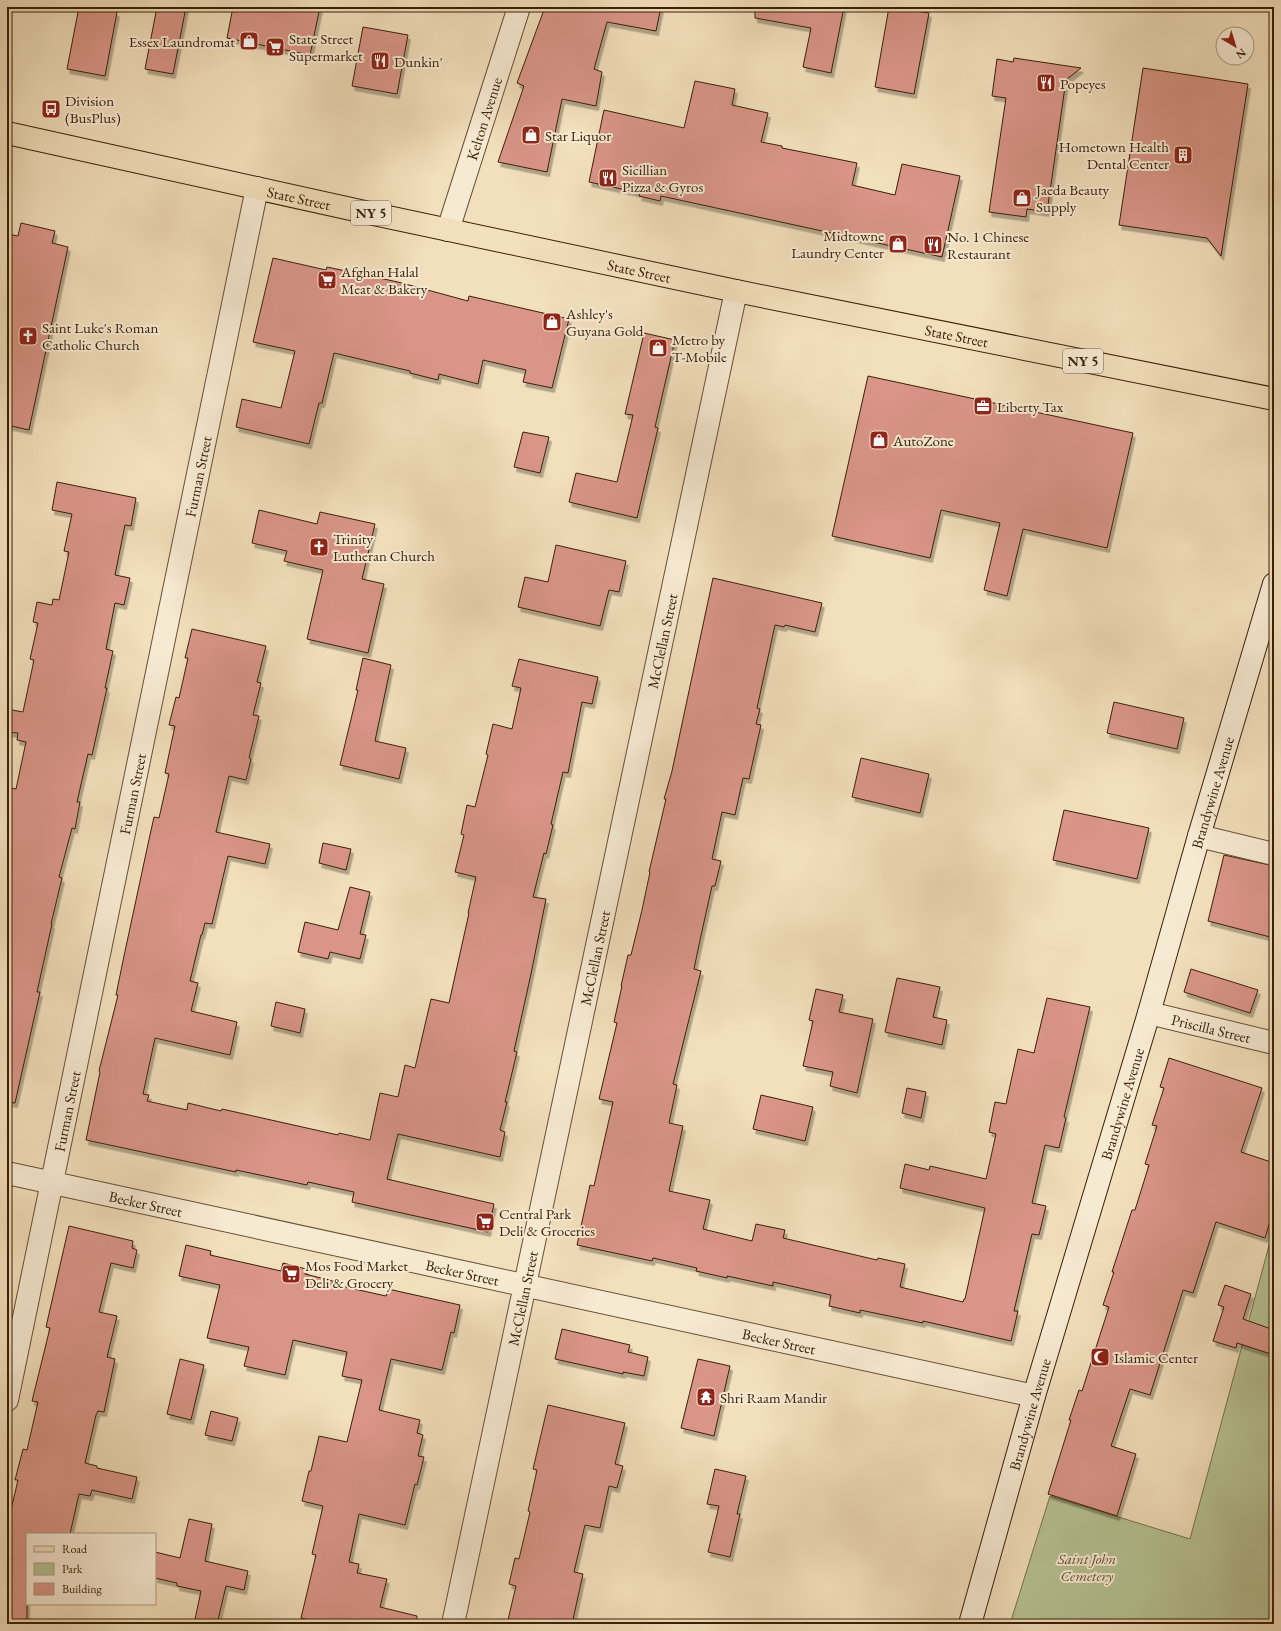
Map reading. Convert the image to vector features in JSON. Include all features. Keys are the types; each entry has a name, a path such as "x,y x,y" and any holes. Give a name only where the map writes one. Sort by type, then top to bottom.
{"main road":[{"name":"State Street","path":"7,133 448,230 736,291 1274,399"}],"street":[{"name":"Kelton Avenue","path":"448,230 519,7"},
{"name":"Furman Street","path":"7,1400 53,1183 257,188"},
{"name":"McClellan Street","path":"453,1624 736,291"},
{"name":"Brandywine Avenue","path":"970,1624 1034,1396 1149,1012 1199,836 1274,584"},
{"path":"1199,836 1274,854"},
{"name":"Priscilla Street","path":"1149,1012 1274,1043"},
{"name":"Becker Street","path":"7,1173 1034,1396"}],"green space":[{"name":"Saint John Cemetery","path":"1274,1227 1274,1624 1010,1624 1050,1496 1190,1539"}],"building":[{"path":"79,7 91,7 117,12 105,76 67,69"},
{"path":"157,7 186,7 173,74 145,69"},
{"path":"233,7 320,7 310,55 227,38"},
{"path":"545,7 661,7 656,31 607,22 594,69 602,72 596,106 562,99 547,172 498,162 524,86 517,83"},
{"path":"755,7 844,7 831,73 803,67 811,28 755,18"},
{"path":"889,7 929,13 914,94 875,87"},
{"name":"Dunkin'","path":"363,27 408,35 397,94 352,86"},
{"path":"1014,58 1081,68 1066,80 1047,212 1027,209 1026,217 989,212 1006,98 992,96 997,59 1013,62"},
{"name":"Hometown Health Dental Center","path":"1143,68 1248,84 1221,256 1207,238 1119,225"},
{"path":"695,81 735,89 732,105 768,113 761,142 782,146 782,148 857,163 852,185 895,195 902,164 960,176 942,257 661,196 660,201 639,196 640,193 589,182 604,110 684,128"},
{"name":"Saint Luke's Roman Catholic Church","path":"21,223 55,231 52,243 68,247 29,430 7,425 7,234 18,236"},
{"path":"273,258 326,270 327,267 398,282 468,301 469,296 569,319 552,388 523,382 526,370 483,360 478,384 439,374 438,380 410,373 410,371 334,353 322,403 319,403 309,444 236,427 242,399 281,408 295,351 253,342"},
{"path":"644,333 675,340 655,427 658,428 637,518 569,502 576,473 617,482 633,415 625,414"},
{"path":"868,376 1133,433 1107,548 1023,529 1007,596 984,590 1000,523 941,510 930,558 832,536"},
{"path":"523,432 549,437 540,473 514,467"},
{"path":"57,482 136,498 131,526 125,525 115,575 130,578 124,605 115,603 106,649 113,651 105,688 107,688 92,755 88,754 77,802 80,802 75,829 72,828 59,877 62,878 37,992 40,992 15,1103 7,1102 7,787 16,789 26,742 17,740 18,733 7,732 7,709 23,712 34,660 30,659 38,623 33,622 37,602 52,605 53,599 59,600 69,552 64,551 72,514 52,510"},
{"path":"259,510 317,524 320,512 375,524 362,579 384,584 368,653 307,639 323,570 284,561 287,551 252,543"},
{"path":"556,545 626,561 619,592 609,590 600,626 518,607 525,577 548,582"},
{"path":"713,578 822,603 815,632 785,625 784,627 775,625 757,708 760,709 756,724 761,725 749,779 743,778 735,815 722,812 712,859 721,861 715,886 712,886 700,940 694,969 701,971 673,1084 677,1085 669,1123 683,1126 669,1191 710,1200 703,1229 752,1241 756,1224 785,1230 783,1238 877,1260 878,1258 905,1264 900,1287 963,1302 965,1299 985,1208 900,1188 905,1164 929,1170 930,1166 986,1179 996,1134 989,1132 995,1102 1006,1104 1018,1049 1034,1053 1047,998 1090,1007 1064,1117 1066,1118 1059,1148 1045,1145 1032,1203 1046,1206 1039,1235 1032,1234 1014,1311 1018,1311 1011,1341 923,1321 923,1323 860,1310 860,1313 829,1306 831,1295 773,1282 773,1286 727,1276 727,1278 696,1271 697,1268 653,1258 652,1261 577,1245 590,1185 594,1186 613,1102 599,1099 617,1023 614,1022 621,986 628,955 631,955 642,910 666,799 664,799 672,771"},
{"path":"192,629 266,646 257,682 261,683 253,715 259,716 249,758 251,759 246,780 229,776 216,832 270,844 265,864 228,856 212,924 205,923 190,981 198,983 191,1011 237,1022 230,1055 155,1038 143,1094 149,1095 147,1101 187,1110 188,1103 221,1111 222,1109 338,1135 339,1133 370,1140 380,1093 398,1097 405,1065 415,1068 431,999 449,1003 476,877 455,872 464,835 461,834 467,805 475,807 488,755 486,754 493,724 512,729 521,688 512,686 519,659 598,677 592,704 582,702 568,773 563,772 551,824 553,825 533,897 546,899 514,1051 517,1052 500,1130 505,1132 500,1157 398,1134 387,1179 494,1204 488,1232 352,1202 354,1192 308,1182 307,1185 236,1170 236,1172 86,1140 99,1071 118,995 116,995 154,817 159,818 169,774 165,773 175,726 169,725 176,697 179,698 188,658 185,658"},
{"path":"363,658 391,665 375,741 406,748 399,779 340,765 358,690 356,690"},
{"path":"1114,702 1184,718 1177,749 1107,733"},
{"path":"861,758 929,774 920,813 852,797"},
{"path":"1064,810 1149,828 1137,879 1053,860"},
{"path":"323,843 351,849 346,870 319,863"},
{"path":"1224,855 1274,866 1274,938 1208,921"},
{"path":"350,887 370,892 360,934 366,935 360,959 330,952 328,959 298,952 305,922 338,930"},
{"path":"1191,969 1258,990 1250,1013 1184,992"},
{"path":"897,978 940,987 933,1017 947,1020 942,1045 885,1032"},
{"path":"816,989 843,995 839,1012 873,1019 857,1093 830,1086 833,1072 803,1066 813,1021 809,1020"},
{"path":"276,1002 305,1009 300,1033 271,1026"},
{"path":"1169,1058 1262,1088 1241,1152 1274,1163 1274,1208 1265,1238 1216,1222 1193,1293 1183,1290 1150,1395 1130,1389 1111,1446 1136,1454 1117,1516 1048,1494 1071,1420 1069,1420 1079,1390 1082,1391 1109,1307 1103,1305 1114,1272 1112,1272 1132,1210 1135,1210 1149,1165 1145,1164 1157,1126 1152,1125 1164,1088 1160,1087"},
{"path":"907,1088 926,1092 921,1118 902,1113"},
{"path":"761,1095 813,1107 805,1141 753,1129"},
{"path":"69,1226 133,1241 132,1248 137,1250 133,1268 111,1263 99,1312 117,1316 107,1357 115,1359 104,1412 98,1411 96,1415 85,1463 97,1466 97,1468 137,1477 132,1499 92,1490 90,1496 79,1494 70,1533 26,1533 27,1624 7,1624 7,1579 12,1558 7,1557 7,1527 18,1480 15,1480 23,1449 27,1450 38,1402 32,1401 50,1328 46,1327"},
{"path":"186,1245 211,1251 210,1255 281,1271 283,1263 306,1269 305,1274 333,1281 332,1284 386,1296 388,1289 460,1305 454,1333 451,1332 442,1370 391,1359 379,1410 420,1420 417,1433 423,1435 418,1456 424,1457 417,1485 415,1484 405,1525 359,1514 349,1562 359,1564 357,1573 387,1579 380,1607 417,1616 416,1624 326,1624 301,1618 316,1555 312,1554 323,1506 302,1501 309,1471 311,1471 319,1436 347,1442 362,1380 342,1376 347,1352 293,1340 285,1375 244,1366 249,1347 207,1338 220,1285 179,1276"},
{"path":"1225,1285 1251,1294 1243,1319 1274,1330 1274,1355 1237,1343 1236,1348 1213,1341 1224,1307 1218,1305"},
{"path":"562,1329 630,1345 628,1352 648,1357 644,1376 623,1372 623,1374 555,1359"},
{"path":"180,1359 204,1365 191,1420 167,1414"},
{"name":"Shri Raam Mandir","path":"698,1359 730,1366 714,1436 681,1428"},
{"path":"548,1405 625,1423 615,1464 623,1466 617,1488 609,1486 600,1528 585,1525 574,1572 583,1574 572,1624 507,1624 516,1586 509,1584 515,1558 519,1559 530,1512 528,1511 537,1470 533,1469"},
{"path":"211,1411 238,1418 232,1441 205,1435"},
{"path":"715,1469 746,1476 737,1514 740,1514 730,1557 708,1552 719,1506 707,1504"},
{"path":"189,1519 212,1524 205,1561 248,1571 244,1590 226,1586 217,1624 194,1624 201,1591 177,1586 177,1583 156,1578 156,1552 180,1558"}],"place":[{"name":"Essex Laundromat","path":"249,41"},
{"name":"State Street Supermarket","path":"275,47"},
{"name":"Dunkin'","path":"380,61"},
{"name":"Popeyes","path":"1046,83"},
{"name":"Division (BusPlus)","path":"51,109"},
{"name":"Star Liquor","path":"531,135"},
{"name":"Hometown Health Dental Center","path":"1183,155"},
{"name":"Sicillian Pizza & Gyros","path":"608,178"},
{"name":"Jaeda Beauty Supply","path":"1022,198"},
{"name":"Midtowne Laundry Center","path":"898,244"},
{"name":"No. 1 Chinese Restaurant","path":"933,245"},
{"name":"Afghan Halal Meat & Bakery","path":"327,280"},
{"name":"Ashley's Guyana Gold","path":"552,322"},
{"name":"Saint Luke's Roman Catholic Church","path":"28,336"},
{"name":"Metro by T-Mobile","path":"658,348"},
{"name":"Liberty Tax","path":"983,406"},
{"name":"AutoZone","path":"879,440"},
{"name":"Trinity Lutheran Church","path":"319,547"},
{"name":"Central Park Deli & Groceries","path":"485,1222"},
{"name":"Mos Food Market Deli & Grocery","path":"291,1274"},
{"name":"Islamic Center","path":"1100,1357"},
{"name":"Shri Raam Mandir","path":"706,1397"}]}
